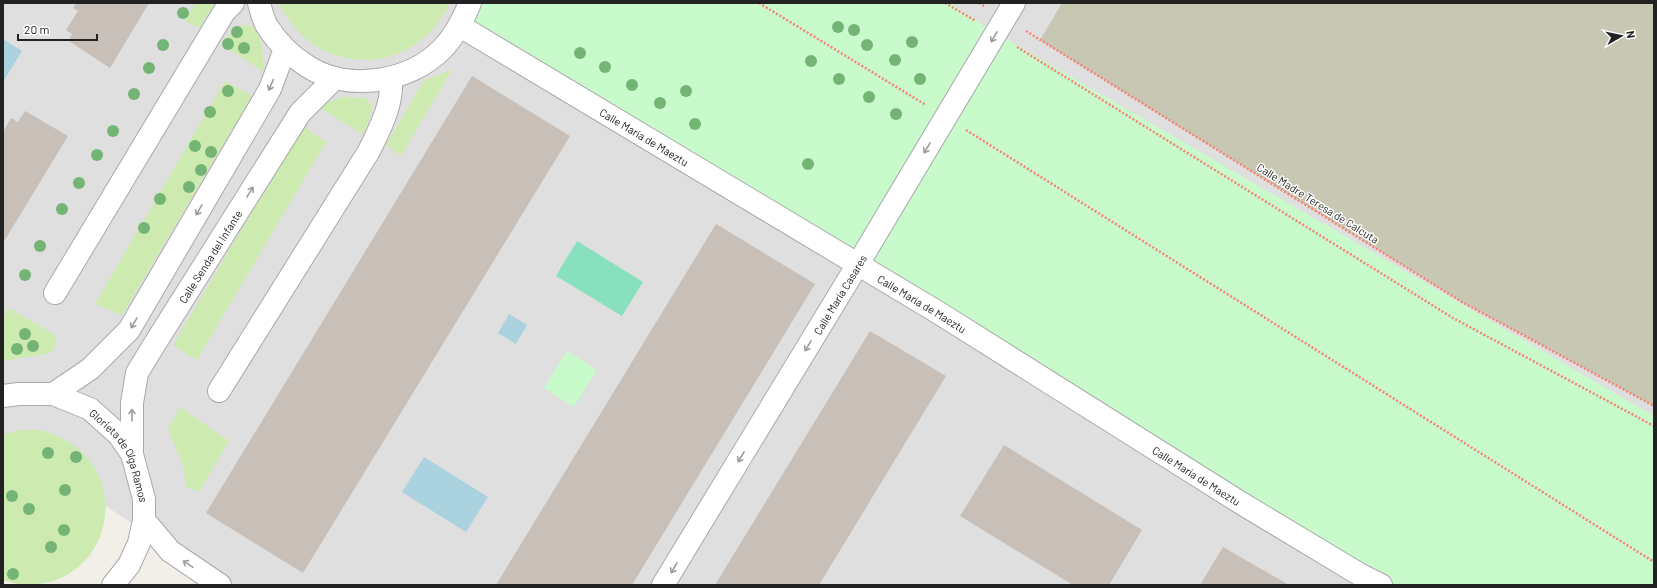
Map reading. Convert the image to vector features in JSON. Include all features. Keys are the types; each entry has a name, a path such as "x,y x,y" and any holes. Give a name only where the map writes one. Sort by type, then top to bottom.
{"street":[{"path":"55,293 224,12 233,3"},
{"path":"259,3 266,25 285,49 308,67 335,78 363,81 391,78 418,67 442,50 460,26 470,3"},
{"name":"Calle María Casares","path":"663,585 1005,18"},
{"name":"Calle María de Maeztu","path":"460,26 945,317 1241,503 1356,579 1382,585"},
{"path":"53,394 90,369 129,330 270,89 285,49"},
{"name":"Calle Senda del Infante","path":"132,454 132,403 138,373 157,339 300,113 335,78"},
{"path":"219,391 369,151 384,120 392,92 391,78"},
{"name":"Glorieta de Olga Ramos","path":"3,396 19,394 53,394 90,409 119,435 132,454 144,499 144,520 139,543 129,564 113,585"},
{"path":"144,520 170,551 220,585"}],"path":[{"path":"759,3 946,117 1654,562"},
{"path":"945,3 1005,18 1453,318 1654,426"},
{"name":"Calle Madre Teresa de Calcuta","path":"979,3 1462,302 1654,406"}],"shaded area":[{"path":"3,3 1654,3 1654,585 228,585 3,440"},
{"path":"1062,3 1654,3 1654,406 1462,302 1040,40"}],"green space":[{"path":"196,3 215,3 199,28 185,21"},
{"path":"279,3 450,3 426,36 408,49 388,57 368,60 346,58 326,52 308,40 292,24"},
{"path":"470,3 949,3 996,33 1654,416 1654,585 1381,585 460,26"},
{"path":"242,25 254,27 262,44 264,72 222,45 232,31"},
{"path":"452,70 401,156 386,145 424,80"},
{"path":"225,81 252,96 122,315 95,304"},
{"path":"342,97 366,98 372,106 369,120 363,134 318,107"},
{"path":"303,126 326,142 197,360 173,345"},
{"path":"577,241 643,282 622,316 556,276"},
{"path":"9,308 55,335 57,340 51,352 3,361 3,318"},
{"path":"567,351 597,370 574,407 544,388"},
{"path":"180,407 229,441 199,492 186,487 183,466 168,429"},
{"path":"17,430 44,431 74,445 94,466 104,491 105,517 97,543 82,564 58,579 27,585 3,580 3,435"}],"water":[{"path":"3,39 22,51 3,82"},
{"path":"509,314 527,325 516,344 498,333"},
{"path":"424,457 488,497 466,532 402,492"}],"building":[{"path":"76,3 149,3 110,68 69,41 72,34 66,30 78,11 73,8"},
{"path":"472,76 570,136 303,573 206,513"},
{"path":"25,111 68,136 3,243 3,132 11,118 18,122"},
{"path":"716,224 815,284 632,585 496,585"},
{"path":"870,331 946,376 819,585 715,585"},
{"path":"1004,445 1142,530 1109,585 1073,585 960,516"},
{"path":"1223,547 1289,585 1200,585"}]}
